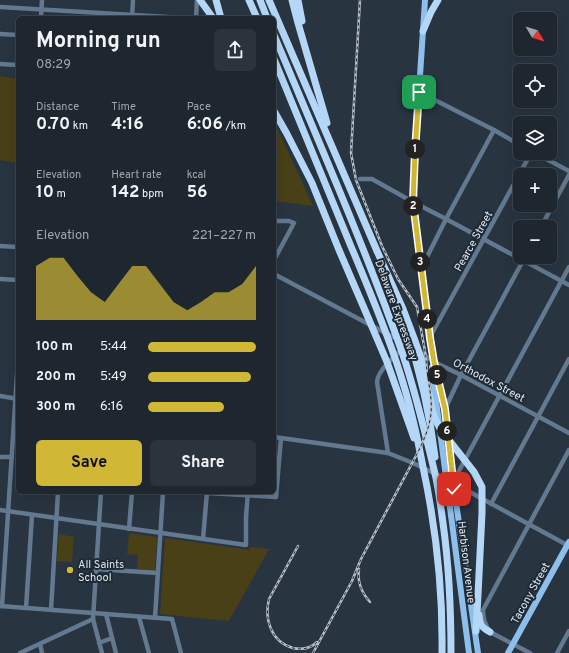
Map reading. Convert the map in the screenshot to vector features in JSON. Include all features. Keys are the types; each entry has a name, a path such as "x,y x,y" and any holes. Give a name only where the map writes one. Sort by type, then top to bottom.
{"highway":[{"path":"198,0 211,16"},
{"path":"216,0 220,16"},
{"path":"249,0 256,16"},
{"path":"260,0 266,16"},
{"path":"269,0 276,16"},
{"path":"292,0 323,112 346,178"},
{"path":"298,0 309,61"},
{"path":"424,31 431,12 438,0"},
{"path":"276,16 414,338 426,376 433,413 437,423 474,472 482,487 476,631"},
{"name":"Delaware Expressway","path":"276,40 379,290 407,370 424,428 436,479 447,556 451,614 451,653"},
{"name":"Delaware Expressway","path":"276,64 342,223 400,373 426,476 434,525 441,581 442,653"},
{"path":"276,114 312,183 414,431"},
{"path":"377,251 409,339 422,384 433,442 436,479"},
{"path":"478,595 480,622 483,628 490,632"}],"main road":[{"path":"425,0 413,202 434,362"},
{"name":"Harbison Avenue","path":"434,362 445,409 450,481 469,653"},
{"name":"Harbison Avenue","path":"434,362 432,370 438,419 476,631 478,653"},
{"name":"Tacony Street","path":"508,653 568,544"}],"street":[{"path":"41,16 42,0"},
{"path":"132,16 134,0"},
{"path":"196,16 198,0"},
{"path":"0,6 91,12 124,16"},
{"path":"90,16 91,12"},
{"path":"0,34 16,35"},
{"path":"0,64 16,65"},
{"path":"419,92 513,141"},
{"path":"421,270 446,219 494,130"},
{"name":"Pearce Street","path":"430,338 527,160"},
{"path":"548,160 569,171"},
{"path":"545,220 569,175"},
{"path":"360,179 372,179 484,240 513,254"},
{"path":"276,220 294,223 276,256"},
{"path":"0,246 16,247"},
{"path":"445,409 461,375 521,264"},
{"path":"533,264 569,285"},
{"path":"450,481 500,396 569,267"},
{"name":"Orthodox Street","path":"276,275 409,345 434,362 569,433"},
{"path":"0,279 16,280"},
{"path":"388,453 377,377 396,355 409,345"},
{"path":"491,504 569,359"},
{"path":"0,396 16,399"},
{"path":"16,411 1,606 51,610 93,616 106,614 172,619 181,653"},
{"path":"276,437 388,453 413,462 568,544"},
{"path":"0,510 246,545 248,494 276,497 281,438"},
{"path":"530,653 490,632 484,621 483,610 569,450"},
{"path":"0,457 12,457"},
{"path":"51,610 58,494"},
{"path":"101,494 93,616 102,653"},
{"path":"130,529 132,494"},
{"path":"155,618 163,494"},
{"path":"203,539 207,494"},
{"path":"26,608 32,515"},
{"path":"96,569 158,573"},
{"path":"106,614 116,653"},
{"path":"20,653 93,616"},
{"path":"139,617 149,653"},
{"path":"557,653 569,631"},
{"path":"99,642 112,638"},
{"path":"40,644 42,653"}],"shaded area":[{"path":"0,76 16,79 16,163 0,160"},
{"path":"276,127 279,132 313,206 276,201"},
{"path":"129,533 157,537 155,571 137,569 138,555 127,554"},
{"path":"59,534 74,537 72,562 57,561"},
{"path":"165,538 250,550 250,547 269,549 229,621 160,614"}],"railway":[{"path":"313,653 352,581 361,559 418,452 426,434 431,414 431,400 426,357 417,307 398,279 382,246 356,180 351,153 360,0"},
{"path":"298,546 269,599 269,622 274,635 285,645 303,649 309,648 317,642"},
{"path":"359,569 360,587 370,602"}],"place":[{"name":"All Saints School","path":"70,570"}],"route":[{"path":"419,92 413,202 430,338 445,409 454,489"}]}
